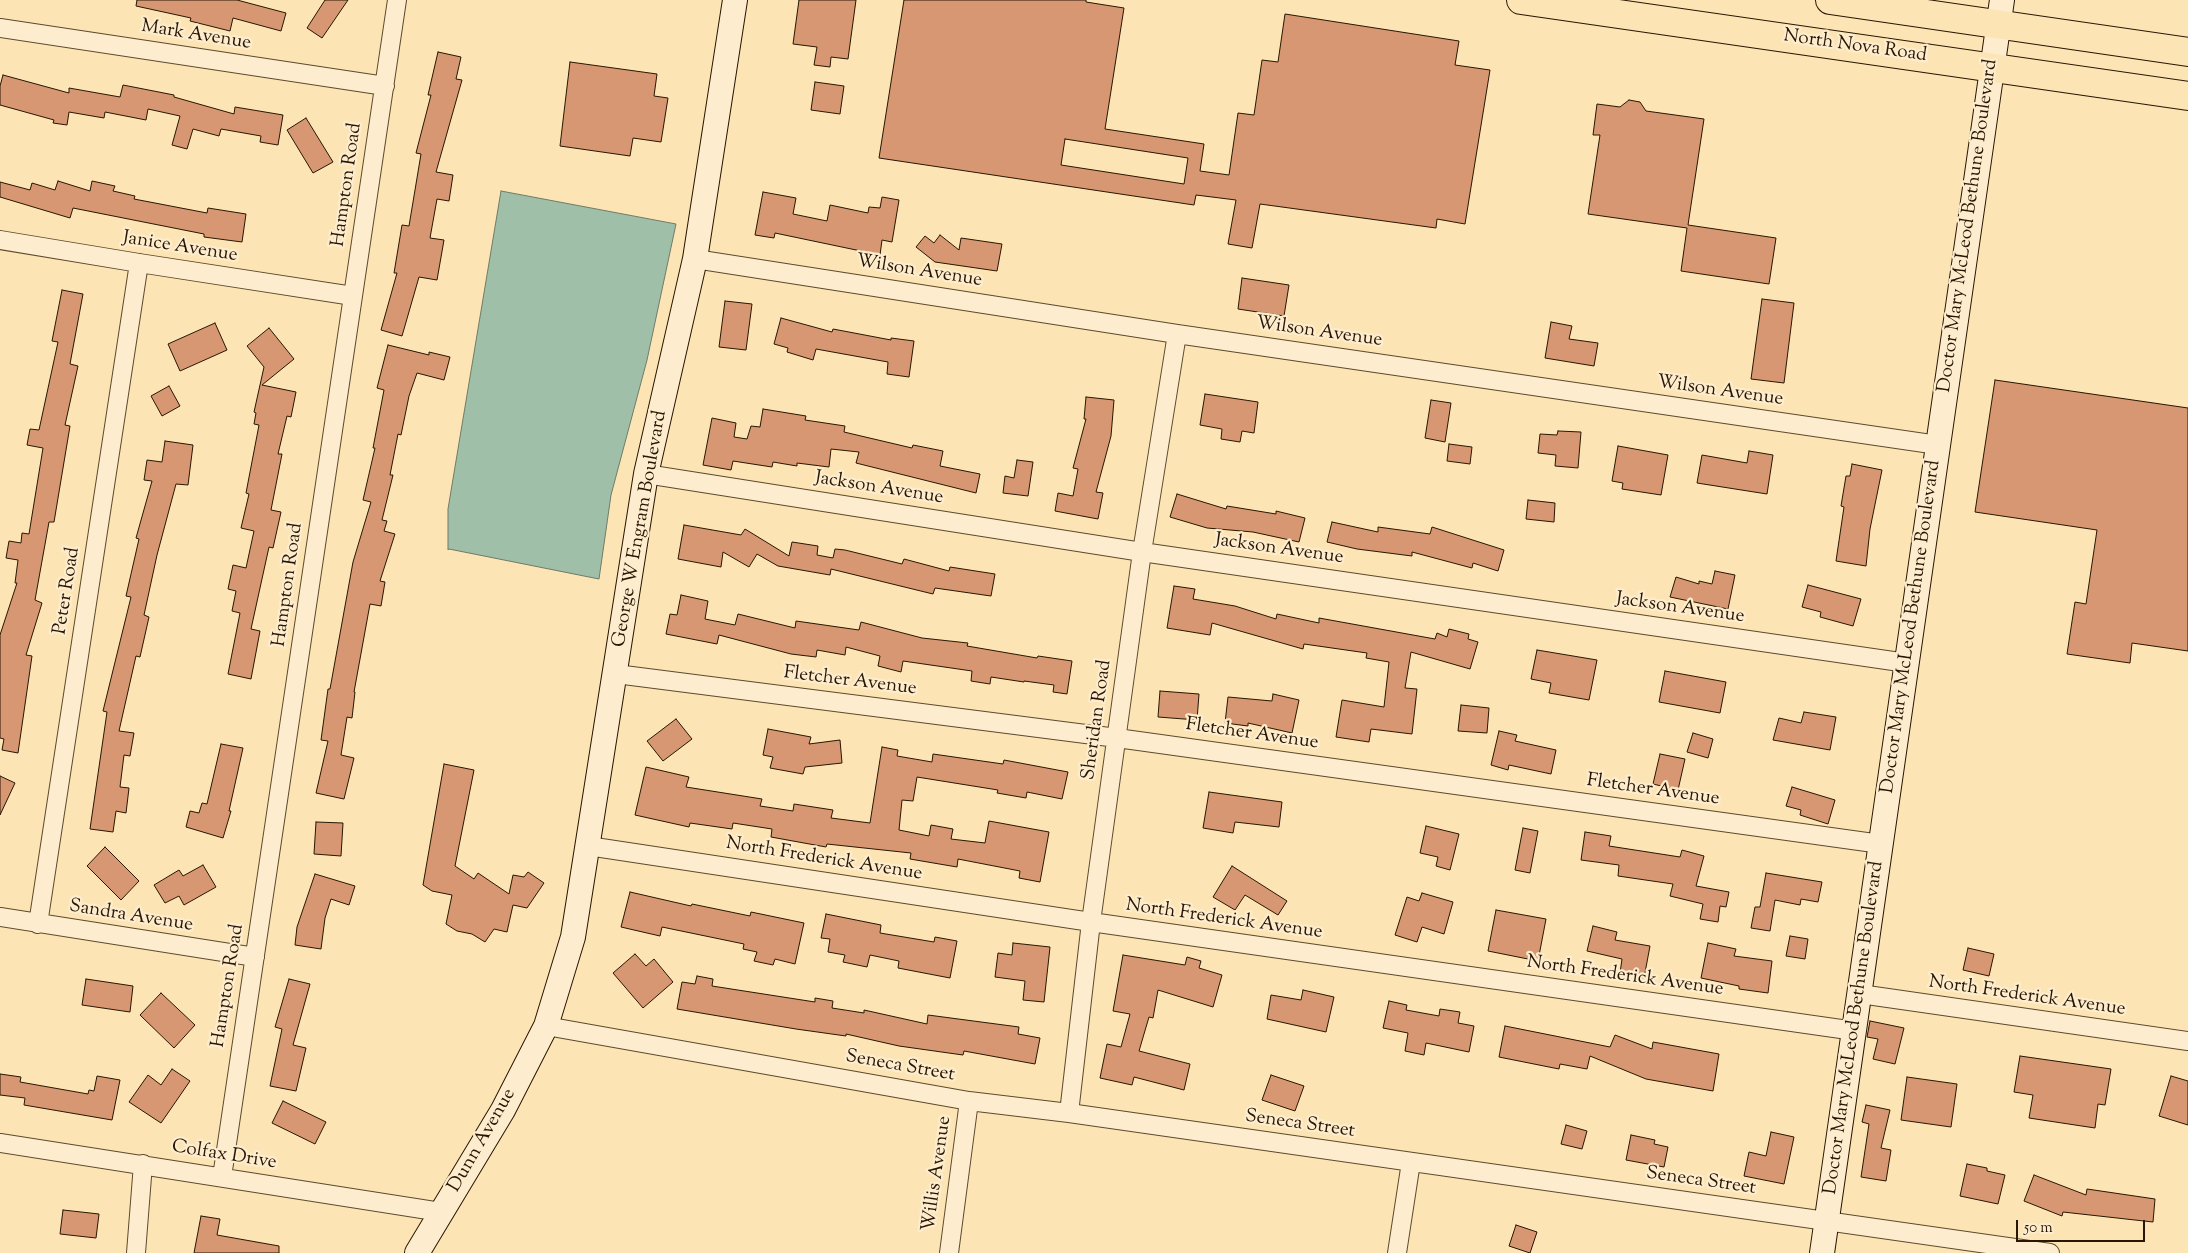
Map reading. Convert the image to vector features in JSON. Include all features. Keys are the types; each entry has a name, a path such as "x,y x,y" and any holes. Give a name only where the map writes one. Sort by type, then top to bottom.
{"main road":[{"name":"George W Engram Boulevard","path":"546,1026 573,937 616,674 646,474 695,259 735,0"},
{"name":"North Nova Road","path":"1521,0 1581,4 2188,96"},
{"path":"1830,0 2000,12 2188,52"},
{"name":"Doctor Mary McLeod Bethune Boulevard","path":"1822,1253 2000,12"},
{"name":"Dunn Avenue","path":"417,1253 503,1110 546,1026"}],"street":[{"name":"Hampton Road","path":"222,1177 398,0"},
{"name":"Mark Avenue","path":"0,28 385,86"},
{"name":"Janice Avenue","path":"0,240 139,264 354,296"},
{"name":"Wilson Avenue","path":"695,259 1177,334 1938,445"},
{"name":"Peter Road","path":"38,924 139,264"},
{"name":"Sheridan Road","path":"1069,1113 1091,922 1142,552 1177,334"},
{"name":"Jackson Avenue","path":"646,474 1142,552 1907,663"},
{"name":"Fletcher Avenue","path":"616,674 1117,738 1881,844"},
{"name":"North Frederick Avenue","path":"588,846 1091,922 1855,1032"},
{"name":"Sandra Avenue","path":"0,917 255,957"},
{"name":"North Frederick Avenue","path":"1860,994 2188,1041"},
{"name":"Seneca Street","path":"546,1026 969,1101 1069,1113 2050,1253"},
{"name":"Willis Avenue","path":"949,1253 969,1101"},
{"name":"Colfax Drive","path":"0,1143 441,1212"},
{"path":"1397,1253 1411,1162"},
{"path":"136,1253 143,1164"}],"shaded area":[{"path":"501,191 676,224 647,360 611,495 599,579 448,550 448,509"}],"building":[{"path":"137,0 237,0 286,13 281,31 233,18 230,31 190,21 191,18 136,6"},
{"path":"325,0 348,0 322,38 307,28"},
{"path":"799,0 856,0 848,59 831,57 830,67 814,65 817,47 793,44"},
{"path":"904,0 1086,0 1086,2 1124,8 1105,129 1204,144 1200,171 1229,175 1238,113 1254,115 1262,60 1278,62 1285,14 1459,41 1455,65 1490,70 1465,224 1437,219 1436,228 1260,204 1252,248 1228,244 1236,200 1196,195 1194,205 879,158","holes":["1065,139 1188,158 1184,184 1061,165"]},
{"path":"438,52 461,57 456,79 462,80 436,172 453,175 449,201 437,199 430,238 444,240 437,280 419,277 402,336 381,330 397,273 394,273 402,225 409,226 421,154 416,153 431,95 428,95"},
{"path":"570,62 657,74 654,96 668,98 661,142 633,138 630,156 560,146"},
{"path":"3,75 69,93 69,88 120,97 123,85 174,95 174,97 234,114 235,107 283,115 278,145 260,142 261,136 221,129 219,136 193,129 187,149 172,145 180,116 148,109 146,120 105,112 104,118 69,112 67,125 53,123 54,120 0,105 0,86"},
{"path":"815,82 844,86 840,114 811,110"},
{"path":"1629,100 1640,102 1646,111 1704,119 1688,225 1776,238 1769,284 1681,271 1687,228 1588,214 1600,135 1593,135 1597,104 1620,107"},
{"path":"306,118 333,162 313,173 287,130"},
{"path":"58,181 90,191 92,181 115,186 113,191 135,196 134,199 207,213 208,208 246,214 242,242 204,237 204,234 73,208 70,218 0,197 0,182 30,190 32,183 55,190"},
{"path":"763,192 796,198 793,214 827,221 830,205 868,213 869,207 880,208 882,197 899,200 892,242 882,240 880,255 775,233 774,238 755,235"},
{"path":"940,235 959,250 961,238 1002,244 997,271 935,262 916,247 925,236 934,243"},
{"path":"1242,278 1289,285 1284,316 1238,309"},
{"path":"62,290 83,294 70,364 78,366 65,425 70,426 54,522 49,522 35,600 42,603 26,655 32,656 18,753 2,750 4,739 0,738 0,635 17,583 15,583 18,560 6,558 9,541 21,543 22,533 29,534 43,448 27,445 30,429 39,430 58,342 52,341"},
{"path":"1762,299 1794,303 1784,383 1751,379"},
{"path":"725,301 752,304 746,350 719,347"},
{"path":"781,318 832,332 833,329 891,340 891,338 914,341 909,377 887,374 888,362 816,349 813,360 787,352 788,348 774,344"},
{"path":"1551,322 1572,326 1569,339 1598,343 1594,366 1545,358"},
{"path":"215,323 227,350 180,371 168,344"},
{"path":"269,328 294,359 262,385 296,392 291,417 287,416 278,454 282,454 271,510 281,512 273,548 269,547 251,629 260,631 251,679 228,674 240,613 232,611 236,591 228,589 233,565 246,568 254,531 241,528 249,494 246,493 259,425 254,424 256,413 254,412 264,367 247,346"},
{"path":"388,345 429,355 429,352 450,357 444,380 417,373 409,396 401,435 398,434 390,475 393,475 382,520 387,521 384,531 395,534 380,581 385,582 381,606 370,604 354,692 352,718 347,717 341,755 354,758 344,799 316,793 328,741 321,740 328,689 330,689 353,562 371,502 363,500 375,448 373,448 384,390 377,388"},
{"path":"1995,380 2188,408 2188,651 2132,643 2130,663 2067,654 2075,602 2086,604 2097,530 1975,512"},
{"path":"169,386 180,406 162,416 151,396"},
{"path":"1205,394 1258,402 1254,433 1242,431 1240,442 1221,439 1222,429 1200,425"},
{"path":"1086,397 1114,400 1111,436 1096,492 1103,493 1098,519 1055,511 1058,493 1073,496 1078,469 1073,468 1086,419 1084,419"},
{"path":"1431,400 1451,403 1445,442 1425,438"},
{"path":"763,409 806,416 805,420 845,426 844,432 912,448 913,445 943,451 940,466 980,474 976,493 856,463 859,452 831,449 829,467 797,463 797,466 773,462 772,467 733,461 731,470 703,465 712,418 736,423 734,437 747,439 751,426 760,427"},
{"path":"1558,431 1581,432 1578,468 1555,466 1556,455 1538,453 1540,434 1557,435"},
{"path":"165,441 193,445 188,485 176,484 157,555 144,615 149,617 140,657 136,656 119,731 134,733 130,756 124,755 120,787 129,788 126,813 116,811 113,832 90,829 107,712 103,711 131,597 126,596 139,539 136,538 152,481 144,480 147,460 162,462"},
{"path":"1449,444 1472,447 1470,464 1447,461"},
{"path":"1618,446 1668,455 1661,495 1622,489 1623,483 1612,481"},
{"path":"1749,451 1773,455 1767,494 1697,483 1702,455 1747,463"},
{"path":"1017,460 1033,462 1028,496 1003,493 1005,476 1014,478"},
{"path":"1852,464 1882,470 1870,529 1866,566 1836,561 1844,507 1841,506 1846,476 1850,476"},
{"path":"1177,494 1226,509 1227,506 1276,514 1276,511 1305,518 1299,542 1253,532 1207,528 1170,517"},
{"path":"1528,500 1555,503 1554,522 1526,519"},
{"path":"1332,522 1378,532 1378,527 1430,534 1432,527 1504,550 1498,571 1473,563 1472,568 1412,552 1412,556 1357,549 1327,542"},
{"path":"684,525 741,535 745,529 789,556 792,542 818,546 817,555 833,558 835,549 902,564 904,559 949,571 950,567 995,574 991,596 935,588 933,594 831,569 830,575 778,566 757,554 749,567 723,552 721,567 678,559"},
{"path":"1715,571 1735,575 1728,609 1670,597 1676,577 1699,584 1699,581 1712,584"},
{"path":"1808,585 1861,599 1853,626 1820,617 1821,612 1802,607"},
{"path":"1174,586 1195,589 1193,599 1235,606 1276,619 1277,614 1319,623 1319,618 1435,639 1437,633 1447,637 1449,629 1469,634 1468,639 1478,642 1470,669 1411,652 1405,688 1417,689 1412,734 1371,729 1369,742 1336,737 1342,700 1384,707 1389,662 1366,658 1367,653 1304,644 1303,649 1212,623 1210,635 1167,628"},
{"path":"681,595 708,601 705,619 735,625 738,614 795,628 796,621 859,630 861,622 922,638 968,643 967,646 1037,658 1038,656 1072,661 1067,694 1053,692 1054,685 991,677 990,684 971,681 972,671 903,661 901,672 878,666 880,656 846,647 845,655 817,650 816,657 791,654 719,635 717,644 666,634 670,614 677,615"},
{"path":"1537,650 1597,660 1589,700 1549,693 1551,683 1531,679"},
{"path":"1665,671 1726,682 1720,713 1659,702"},
{"path":"1160,691 1199,694 1197,720 1158,717"},
{"path":"1273,694 1299,700 1292,733 1248,723 1248,726 1225,723 1228,697 1272,701"},
{"path":"1461,705 1489,708 1487,733 1458,731"},
{"path":"1804,712 1836,717 1830,750 1773,740 1779,718 1801,723"},
{"path":"676,719 692,739 663,761 647,741"},
{"path":"768,729 811,737 809,744 840,740 842,763 805,767 803,774 770,768 773,757 763,755"},
{"path":"1499,731 1517,735 1515,741 1556,750 1551,774 1509,765 1508,770 1491,765"},
{"path":"1693,733 1713,739 1708,758 1687,752"},
{"path":"221,744 243,748 229,811 231,811 223,838 186,827 190,811 199,813 202,803 207,804"},
{"path":"882,747 898,750 897,756 932,762 933,754 1003,764 1004,760 1068,772 1062,799 1027,792 1026,798 997,793 998,790 917,777 913,801 902,800 899,830 929,836 931,825 953,829 951,839 985,843 989,821 1049,832 1040,882 1019,878 1020,871 958,859 957,867 910,859 911,853 827,844 826,847 771,837 772,829 733,823 732,829 690,823 689,827 635,815 646,767 689,777 686,787 762,799 760,806 793,811 794,804 833,810 831,818 870,823"},
{"path":"1660,754 1685,759 1678,790 1653,784"},
{"path":"444,764 474,770 455,866 474,879 478,873 509,894 513,875 524,877 528,872 544,883 527,908 513,905 507,932 494,929 485,942 472,934 457,931 446,924 452,895 432,891 423,885"},
{"path":"0,776 15,783 0,815"},
{"path":"1792,787 1835,800 1828,824 1800,815 1801,810 1786,806"},
{"path":"1209,792 1282,802 1279,827 1235,822 1233,833 1203,828"},
{"path":"316,822 343,823 341,856 314,854"},
{"path":"1426,826 1459,834 1450,870 1436,866 1438,857 1420,853"},
{"path":"1523,828 1538,831 1530,873 1515,870"},
{"path":"1585,832 1611,836 1609,846 1680,857 1682,850 1704,856 1696,886 1729,892 1726,907 1720,906 1718,922 1700,919 1703,904 1670,896 1673,884 1618,876 1619,865 1581,860"},
{"path":"105,847 139,881 121,900 87,866"},
{"path":"203,865 216,887 184,905 179,896 165,903 154,885 179,870 183,876"},
{"path":"1232,866 1287,901 1278,915 1245,895 1235,910 1213,897"},
{"path":"1766,873 1822,882 1818,902 1801,899 1800,905 1775,900 1770,931 1751,928 1755,907 1760,907"},
{"path":"315,874 355,886 349,905 331,899 325,918 321,949 295,945 297,927"},
{"path":"630,892 691,906 692,904 750,916 751,912 804,923 795,964 775,959 773,965 754,961 757,952 743,949 744,944 662,927 660,936 621,927"},
{"path":"1422,893 1453,902 1444,934 1422,927 1417,942 1395,935 1407,897 1419,901"},
{"path":"1496,910 1546,919 1538,961 1488,951"},
{"path":"826,914 881,925 880,933 934,942 935,937 957,941 950,978 898,968 899,961 870,955 867,967 843,962 845,955 828,952 830,939 821,938"},
{"path":"1593,926 1617,932 1615,940 1650,946 1644,978 1620,973 1622,959 1587,951"},
{"path":"1790,936 1808,939 1805,959 1786,956"},
{"path":"1013,943 1050,947 1044,1002 1023,1000 1025,981 995,977 998,953 1012,955"},
{"path":"1708,943 1736,949 1734,956 1772,961 1768,993 1739,989 1739,986 1701,978"},
{"path":"1968,948 1994,954 1989,976 1963,970"},
{"path":"635,954 646,966 654,959 673,982 643,1008 613,973"},
{"path":"1123,955 1185,965 1187,957 1201,961 1199,968 1222,975 1213,1007 1158,990 1153,1018 1149,1017 1139,1051 1190,1064 1184,1090 1134,1077 1132,1085 1100,1078 1107,1044 1121,1047 1130,1014 1113,1011"},
{"path":"697,976 713,979 712,986 815,1002 815,998 833,1001 832,1008 864,1013 864,1010 927,1024 928,1015 1019,1027 1018,1034 1040,1038 1035,1064 964,1051 963,1055 899,1046 846,1034 846,1036 796,1029 677,1009 682,982 695,984"},
{"path":"86,979 133,986 130,1012 82,1005"},
{"path":"289,979 310,984 293,1045 306,1048 296,1091 270,1086 282,1029 275,1027"},
{"path":"1303,990 1334,997 1326,1032 1267,1019 1271,995 1301,1000"},
{"path":"161,993 195,1025 174,1048 140,1015"},
{"path":"1389,1001 1407,1005 1406,1010 1439,1016 1440,1009 1460,1012 1458,1023 1474,1026 1469,1052 1426,1043 1424,1055 1405,1051 1408,1033 1383,1028"},
{"path":"1870,1021 1904,1028 1895,1064 1873,1059 1878,1039 1867,1037"},
{"path":"1505,1026 1610,1047 1615,1035 1652,1049 1653,1042 1719,1054 1713,1091 1646,1079 1590,1056 1587,1069 1560,1064 1559,1069 1499,1057"},
{"path":"2020,1056 2111,1069 2105,1105 2098,1104 2095,1128 2029,1118 2033,1095 2014,1092"},
{"path":"172,1069 190,1081 161,1123 129,1102 148,1075 161,1085"},
{"path":"0,1074 21,1077 20,1082 88,1094 89,1090 94,1091 97,1076 120,1080 112,1120 24,1105 25,1098 0,1095"},
{"path":"1271,1075 1304,1086 1295,1111 1262,1100"},
{"path":"2171,1076 2188,1081 2188,1125 2159,1116"},
{"path":"1907,1077 1957,1084 1951,1127 1901,1120"},
{"path":"283,1101 326,1122 315,1144 272,1123"},
{"path":"1866,1105 1890,1110 1881,1148 1891,1150 1886,1181 1861,1177 1869,1124 1862,1122"},
{"path":"1566,1125 1587,1131 1582,1149 1561,1144"},
{"path":"1771,1132 1794,1137 1784,1184 1744,1176 1749,1152 1766,1156"},
{"path":"1631,1135 1655,1140 1654,1144 1668,1147 1664,1167 1626,1160"},
{"path":"1967,1164 1987,1168 1987,1171 2005,1175 1998,1204 1960,1196"},
{"path":"2034,1175 2086,1195 2087,1189 2155,1199 2153,1222 2063,1212 2062,1216 2024,1201"},
{"path":"63,1210 99,1214 96,1238 60,1234"},
{"path":"201,1216 220,1219 217,1235 279,1246 279,1253 194,1253"},
{"path":"1516,1225 1537,1232 1530,1253 1509,1246"}]}
